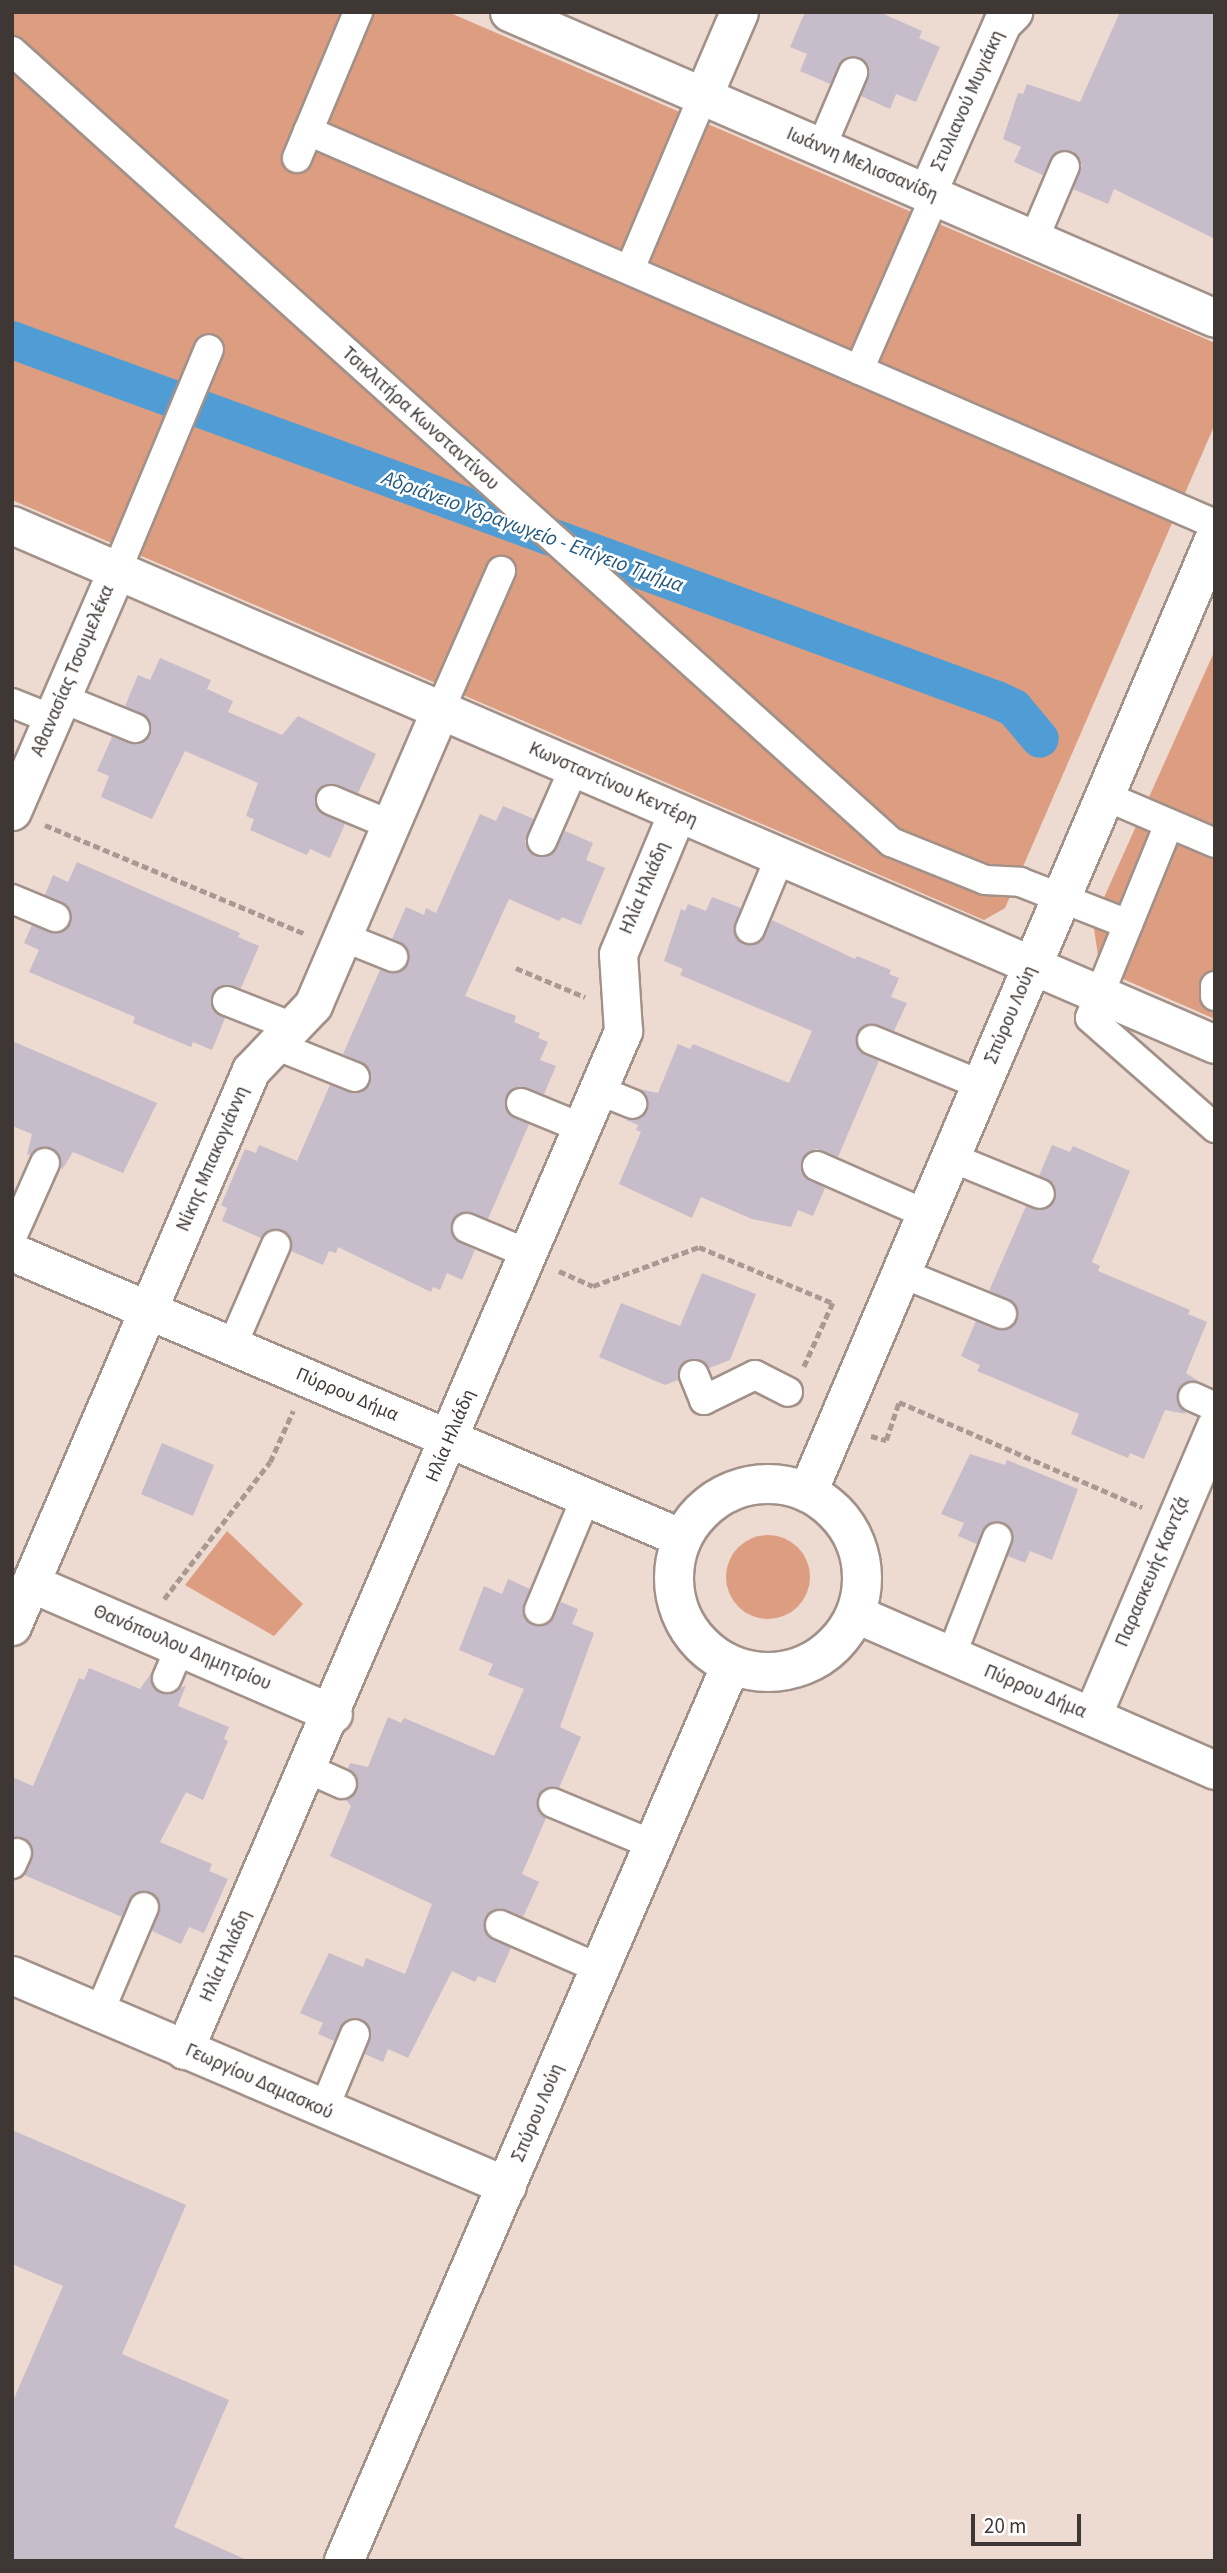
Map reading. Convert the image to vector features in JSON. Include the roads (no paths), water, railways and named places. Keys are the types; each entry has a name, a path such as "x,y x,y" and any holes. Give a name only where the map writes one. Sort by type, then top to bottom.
{"street":[{"path":"297,158 358,12"},
{"name":"Ιωάννη Μελισσανίδη","path":"509,12 1215,318"},
{"path":"630,269 739,12"},
{"name":"Στυλιανού Μυγιάκη","path":"931,195 1002,23 1013,12"},
{"name":"Τσικλιτήρα Κωνσταντίνου","path":"12,51 891,842 985,880 1020,882 1128,924"},
{"path":"821,148 853,74"},
{"path":"308,131 1215,524"},
{"path":"1034,239 1065,166"},
{"path":"859,370 931,195"},
{"path":"117,570 209,349"},
{"name":"Κωνσταντίνου Κεντέρη","path":"12,525 1215,1044"},
{"name":"Σπύρου Λούη","path":"808,1492 1215,538"},
{"name":"Αθανασίας Τσουμελέκα","path":"12,811 117,570"},
{"path":"440,710 501,571"},
{"path":"12,703 57,709 135,728"},
{"name":"Νίκης Μπακογιάννη","path":"12,1626 26,1572 148,1310 251,1070 313,1005 440,710"},
{"path":"542,841 574,768"},
{"path":"1105,796 1215,843"},
{"path":"331,800 391,825"},
{"name":"Ηλία Ηλιάδη","path":"184,2050 332,1714 623,1031 618,954 677,813"},
{"path":"1169,824 1090,1018 1215,1128"},
{"path":"750,929 780,858"},
{"path":"12,899 55,917"},
{"path":"340,942 393,957"},
{"path":"1215,986 1215,996"},
{"path":"227,1001 355,1077"},
{"path":"872,1040 981,1085"},
{"path":"598,1090 632,1104"},
{"path":"521,1103 582,1128"},
{"path":"950,1157 1040,1194"},
{"path":"12,1237 45,1163"},
{"path":"817,1166 926,1213"},
{"path":"467,1228 528,1254"},
{"path":"232,1346 276,1245"},
{"name":"Πύρρου Δήμα","path":"12,1252 682,1538"},
{"path":"901,1273 1002,1314"},
{"path":"694,1375 704,1400 755,1375 788,1392"},
{"name":"Παρασκευής Καντζά","path":"1092,1716 1215,1427"},
{"path":"779,1483 808,1492 832,1507 853,1538 862,1584 856,1614 827,1652 804,1665 755,1672 731,1665 692,1634 680,1612 674,1588 682,1538 699,1514 722,1495 750,1485 779,1483"},
{"path":"539,1609 586,1497"},
{"path":"951,1656 997,1538"},
{"name":"Θανόπουλου Δημητρίου","path":"26,1572 140,1630 174,1663 332,1714"},
{"name":"Πύρρου Δήμα","path":"856,1614 1215,1770"},
{"name":"Σπύρου Λούη","path":"344,2561 731,1665"},
{"path":"308,1769 342,1783"},
{"path":"553,1803 654,1845"},
{"path":"99,2013 144,1907"},
{"path":"500,1925 600,1969"},
{"name":"Γεωργίου Δαμασκού","path":"12,1975 323,2110 507,2186"},
{"path":"323,2110 355,2034"}],"waterway":[{"name":"Αδριάνειο Υδραγωγείο - Επίγειο Τμήμα","path":"12,340 997,700 1014,708 1040,739"}]}
